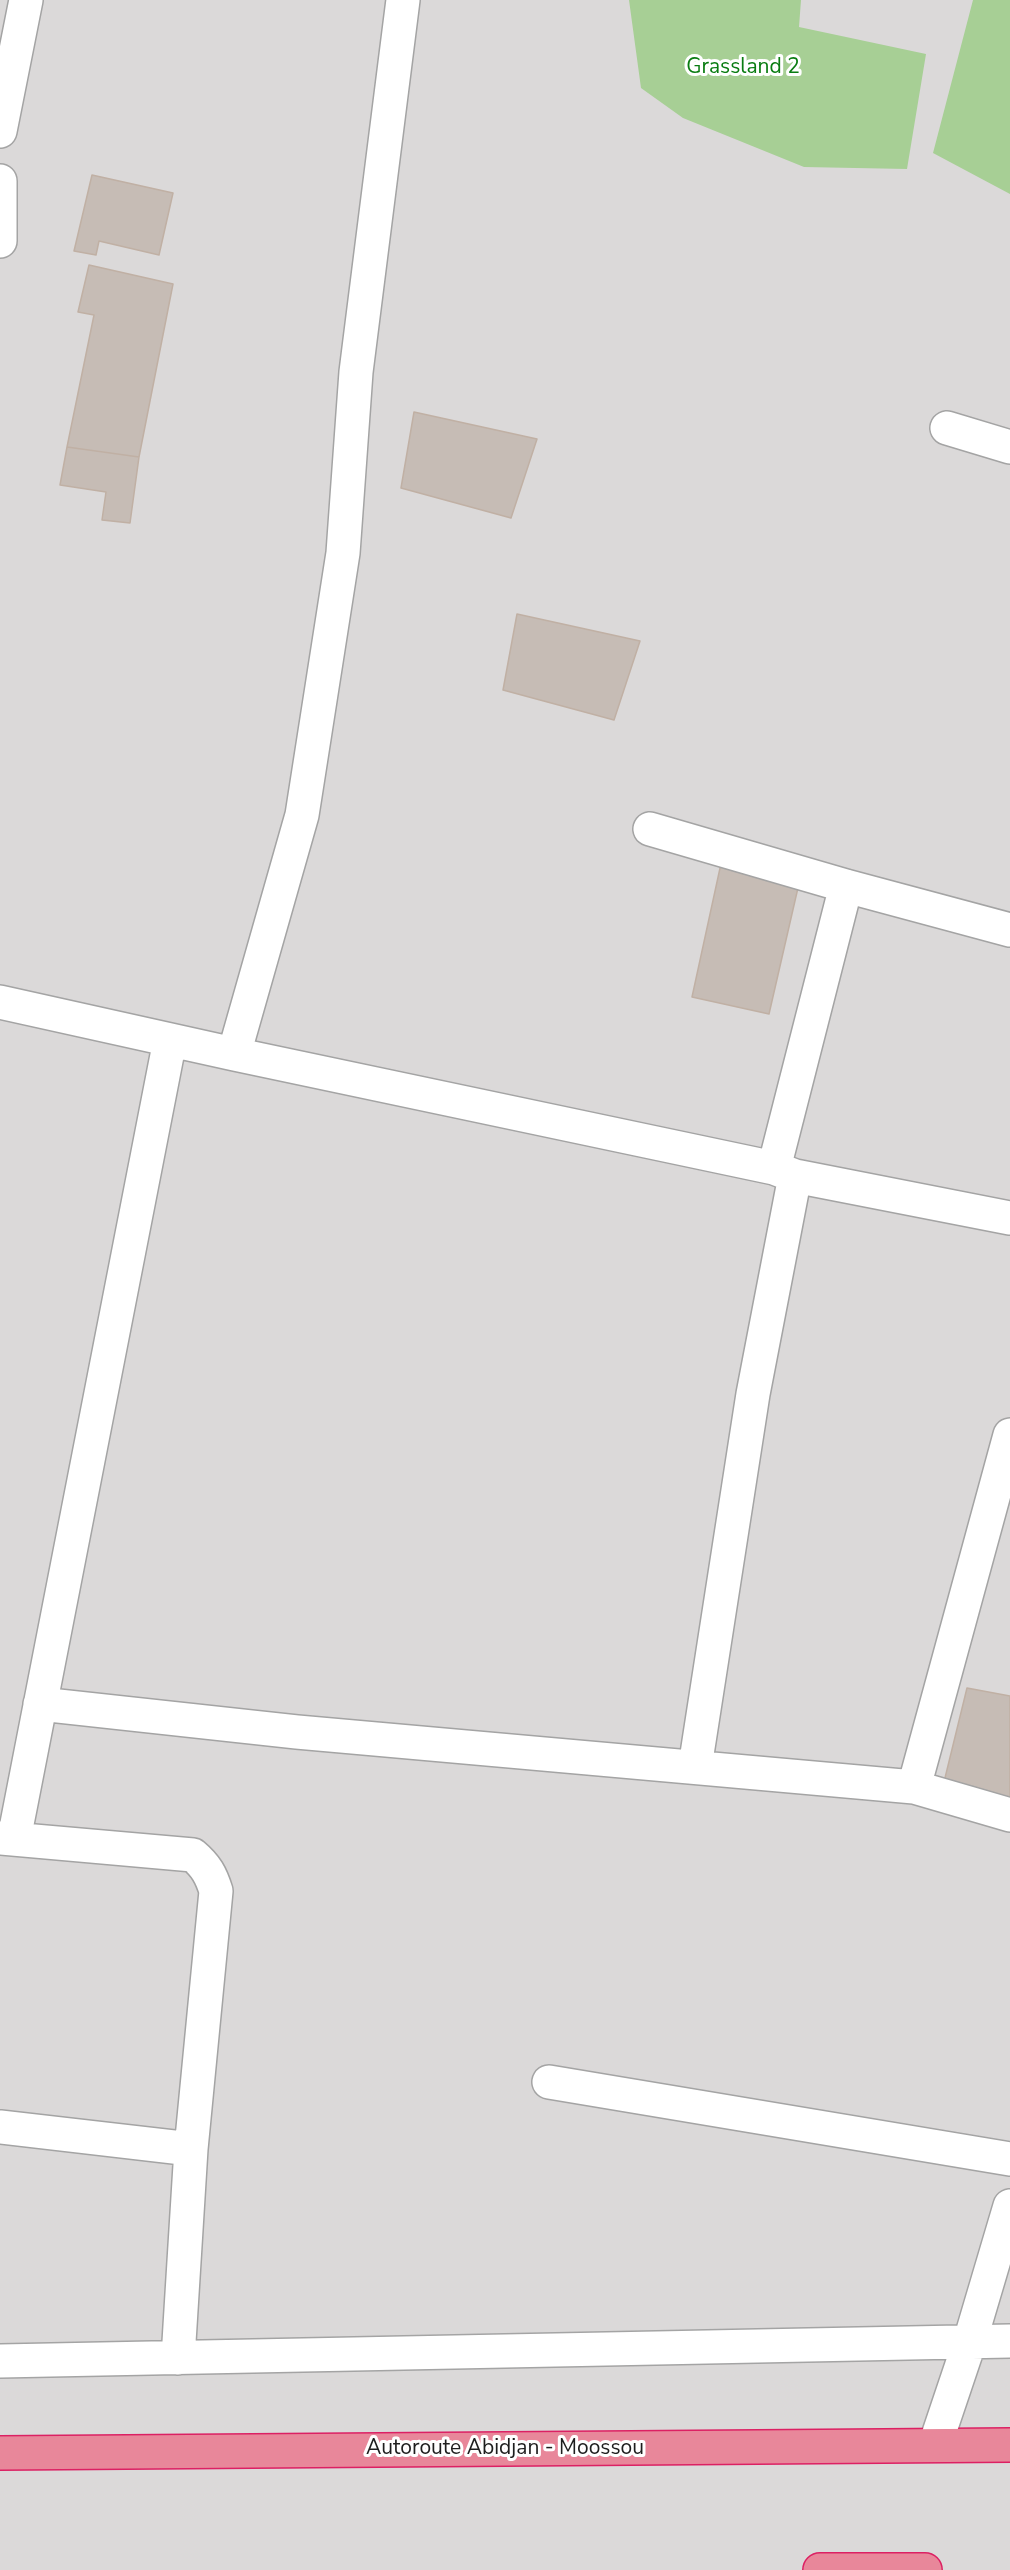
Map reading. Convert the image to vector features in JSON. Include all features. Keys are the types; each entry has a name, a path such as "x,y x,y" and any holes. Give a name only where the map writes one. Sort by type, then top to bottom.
{"highway":[{"name":"Autoroute Abidjan - Moossou","path":"0,2453 1010,2445"},
{"path":"820,2570 925,2570"}],"street":[{"path":"0,131 26,0"},
{"path":"234,1054 302,815 343,553 356,372 403,0"},
{"path":"0,181 0,241"},
{"path":"947,428 1010,447"},
{"path":"650,829 846,886 1010,930"},
{"path":"695,1767 753,1394 784,1172 846,886"},
{"path":"0,1002 784,1172 1010,1218"},
{"path":"170,1040 40,1704 7,1839 193,1855 204,1864 211,1875 216,1891 191,2149 178,2358"},
{"path":"914,1787 1010,1435"},
{"path":"40,1704 297,1732 914,1787 1010,1815"},
{"path":"549,2082 1010,2158"},
{"path":"0,2127 191,2149"},
{"path":"935,2445 970,2341 1010,2206"},
{"path":"0,2361 1010,2341"}],"shaded area":[{"path":"0,0 1010,0 1010,2570 0,2570"}],"green space":[{"name":"Grassland 2","path":"629,0 801,0 799,27 926,54 907,169 804,167 683,118 641,88"},
{"path":"973,0 1010,0 1010,194 933,153"}],"building":[{"path":"92,175 173,193 159,255 99,241 96,255 74,251"},
{"path":"89,265 173,284 139,457 67,447 94,315 78,312"},
{"path":"414,412 537,439 511,518 401,488"},
{"path":"67,447 139,457 130,523 102,520 106,492 60,485"},
{"path":"517,614 640,641 614,720 503,690"},
{"path":"722,859 800,879 769,1014 692,997"},
{"path":"967,1688 1010,1696 1010,1799 944,1782"}]}
